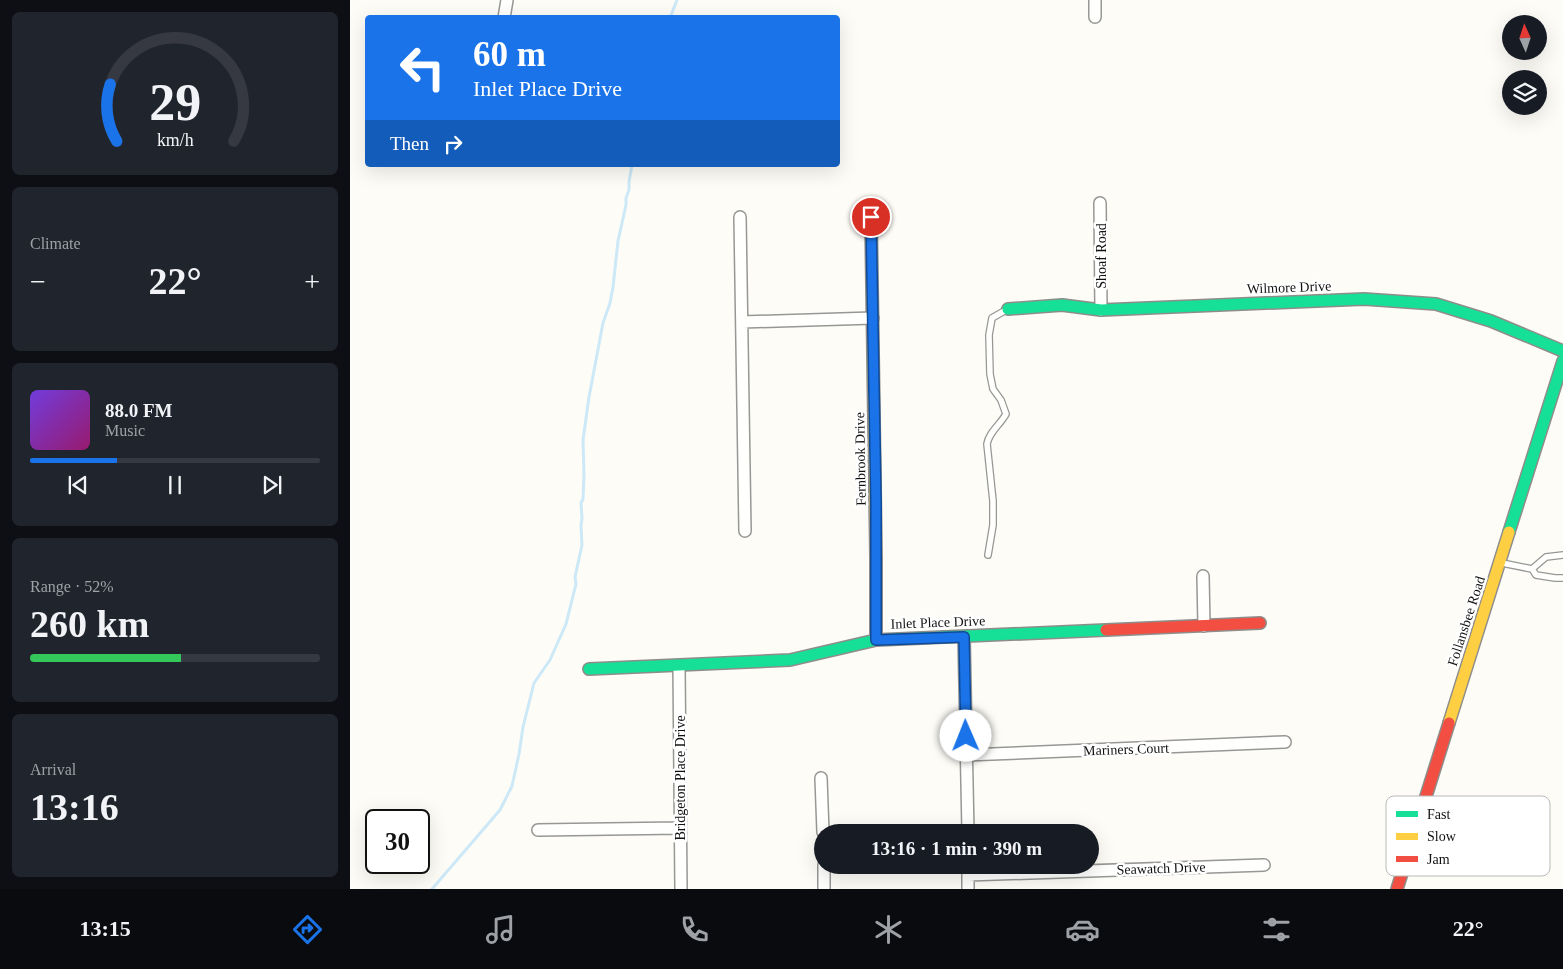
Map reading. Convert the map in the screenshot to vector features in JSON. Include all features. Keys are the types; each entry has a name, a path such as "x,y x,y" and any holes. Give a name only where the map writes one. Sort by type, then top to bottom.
{"street":[{"path":"504,15 507,0"},
{"path":"1094,0 1095,17"},
{"name":"Shoaf Road","path":"1100,203 1101,310"},
{"path":"740,217 745,531"},
{"name":"Fernbrook Drive","path":"871,217 876,640"},
{"name":"Wilmore Drive","path":"1008,309 1062,305 1101,310 1364,299 1436,304 1491,321 1563,351"},
{"path":"742,322 873,318"},
{"name":"Follansbee Road","path":"1426,796 1563,361"},
{"path":"1203,576 1204,626"},
{"name":"Inlet Place Drive","path":"590,669 790,660 876,640 1260,623"},
{"path":"964,637 968,824"},
{"name":"Bridgeton Place Drive","path":"679,666 681,889"},
{"name":"Mariners Court","path":"966,755 1285,742"},
{"path":"821,778 823,824"},
{"path":"538,830 680,828"},
{"name":"Seawatch Drive","path":"1099,867 1264,864"},
{"path":"824,874 824,889"},
{"path":"968,874 968,889"},
{"name":"Follansbee Road","path":"1397,889 1401,876"}],"lane":[{"path":"988,555 993,525 993,502 987,444 988,438 1006,414 1001,400 993,390 990,374 989,335 992,318 1008,309"},
{"path":"1532,569 1546,557 1563,555"},
{"path":"1500,563 1532,569 1536,575 1563,578"}],"waterway":[{"path":"671,15 677,0"},
{"path":"432,889 500,810 512,786 523,727 534,683 550,660 566,624 576,584 575,577 582,545 583,440 589,397 603,323 613,287 618,241 629,190 632,167"}],"traffic: fast":[{"path":"1008,309 1062,305 1101,310 1364,299 1436,304 1491,321 1563,351"},
{"path":"1509,532 1563,361"},
{"path":"876,558 876,640"},
{"path":"589,669 790,660 876,640 1106,630"}],"traffic: slow":[{"path":"871,217 876,558"},
{"path":"1449,723 1509,532"}],"traffic: jam":[{"path":"1106,630 1260,623"},
{"path":"1426,796 1449,723"},
{"path":"1397,889 1401,876"}],"route":[{"path":"871,217 876,503 876,640 964,637 966,736"}]}
